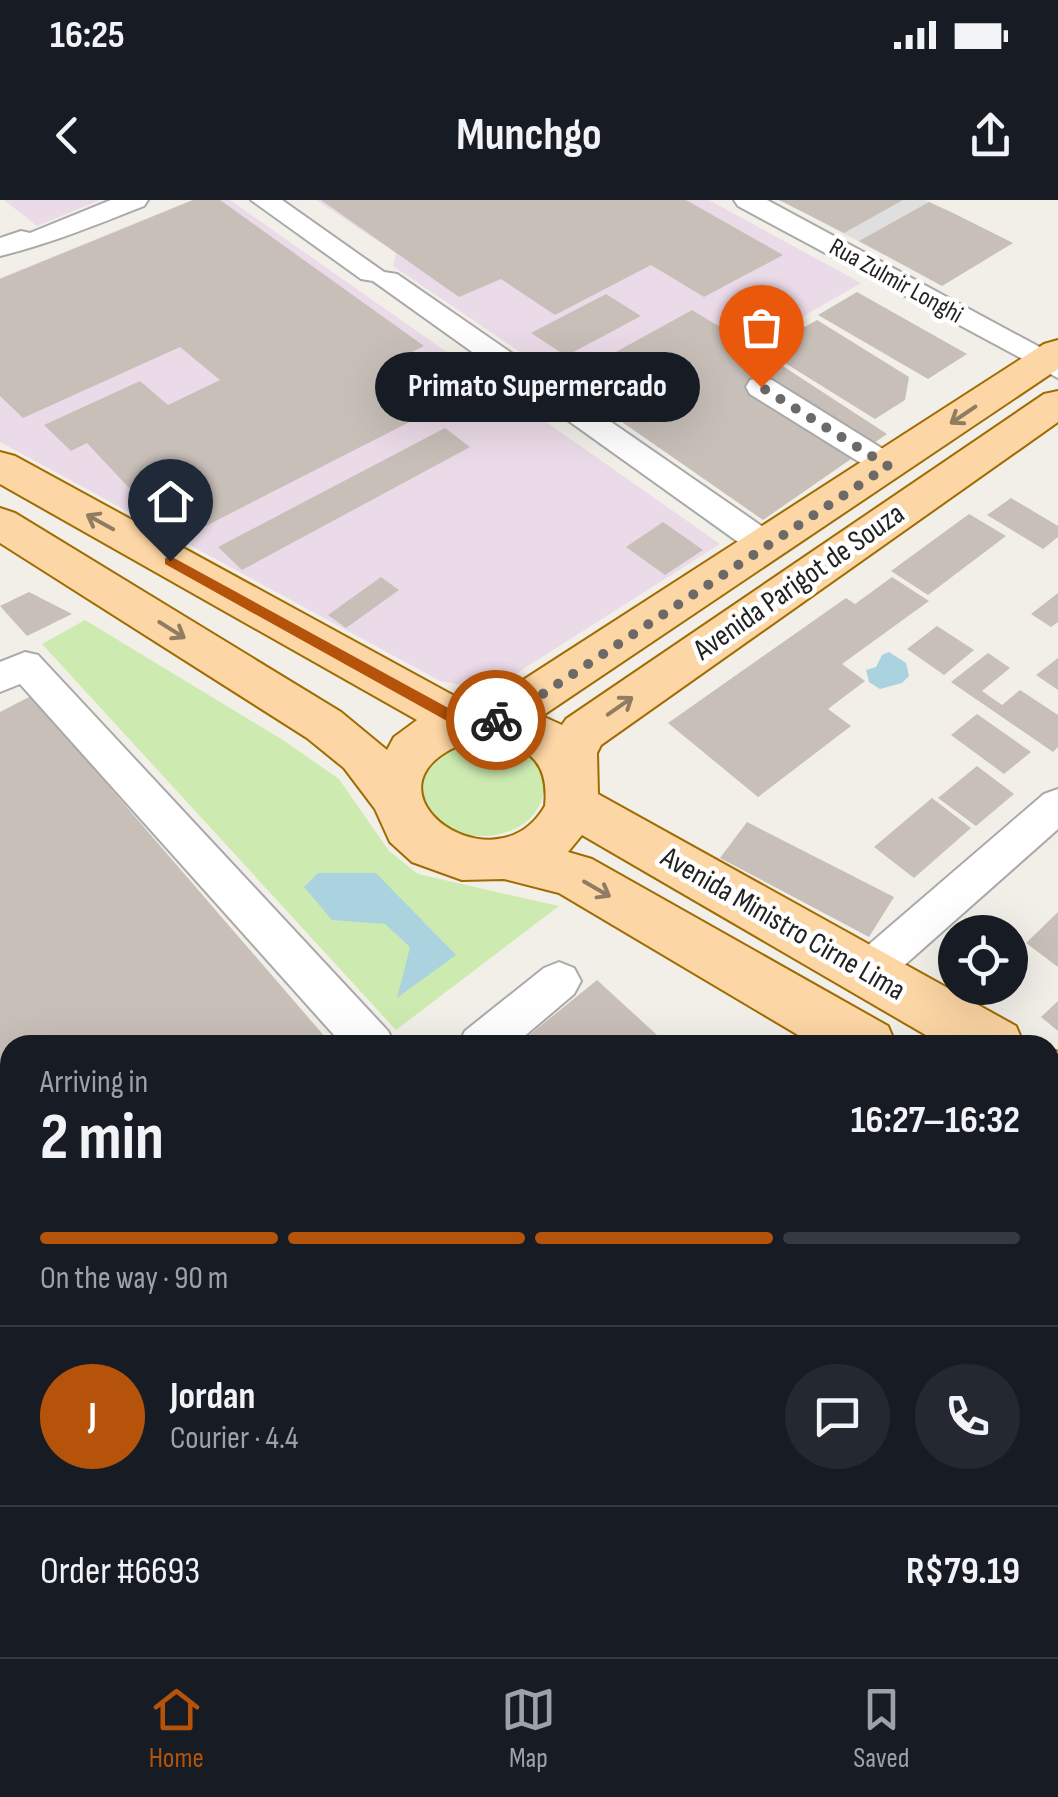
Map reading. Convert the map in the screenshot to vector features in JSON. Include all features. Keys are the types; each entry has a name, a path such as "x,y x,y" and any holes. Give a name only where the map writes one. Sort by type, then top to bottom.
{"main road":[{"name":"Avenida Parigot de Souza","path":"572,793 572,753 583,732 998,444 1056,374"},
{"name":"Avenida Parigot de Souza","path":"480,721 767,546 888,466 1056,374"},
{"path":"0,466 480,721 526,726 556,746 568,763 572,793 563,822 548,838 505,858 474,860 430,847 418,840 401,819 394,796 362,754 324,725 0,523"},
{"path":"394,796 396,776 420,742 480,721"},
{"name":"Avenida Ministro Cirne Lima","path":"572,793 978,1035"},
{"name":"Avenida Ministro Cirne Lima","path":"505,858 572,875 850,1035"}],"street":[{"path":"20,242 135,200"},
{"path":"264,200 767,546"},
{"name":"Rua Zulmir Longhi","path":"747,200 1056,374"},
{"path":"761,387 888,466"},
{"path":"0,678 25,665 363,1035"},
{"path":"867,972 1058,804"},
{"path":"493,1035 560,982"}],"shaded area":[{"path":"4,200 100,200 37,226"},
{"path":"192,200 230,200 720,544 517,673 476,688 440,681 0,442 0,278"},
{"path":"316,200 709,200 861,283 752,346 692,310 563,381 393,266 396,253"},
{"path":"841,200 925,200 955,214 884,255 811,216"}],"green space":[{"path":"85,620 283,740 339,779 389,851 418,874 559,906 396,1030 42,644"},
{"path":"472,738 505,742 527,753 540,770 544,788 539,806 526,822 505,833 477,836 449,830 433,817 423,799 421,780 429,761 441,751"}],"water":[{"path":"889,652 906,663 909,676 902,683 880,689 869,682 866,670 876,667 882,655"},
{"path":"318,873 376,873 456,955 397,998 410,947 385,924 332,920 304,887"}],"building":[{"path":"193,200 220,200 424,346 384,365 439,407 190,534 139,484 130,489 87,443 71,451 44,425 140,381 168,405 220,380 180,347 23,418 0,396 0,279"},
{"path":"321,200 686,200 783,255 704,297 651,265 555,315 501,279 459,297"},
{"path":"779,200 903,200 844,233"},
{"path":"929,202 1013,243 942,286 859,241"},
{"path":"857,292 967,354 928,379 818,315"},
{"path":"606,294 641,316 566,356 531,333"},
{"path":"692,310 887,434 763,520 563,381"},
{"path":"817,320 909,377 905,400 875,419 764,350"},
{"path":"445,428 470,447 242,570 218,547"},
{"path":"1011,498 1058,526 1058,537 1043,549 987,515"},
{"path":"969,514 1006,536 928,595 891,571"},
{"path":"663,522 703,550 665,575 626,547"},
{"path":"381,577 399,590 346,628 328,615"},
{"path":"892,577 929,601 842,664 865,681 828,709 851,726 758,797 668,723 846,598 855,604"},
{"path":"29,592 72,614 27,636 0,606"},
{"path":"1058,593 1058,622 1051,627 1031,614"},
{"path":"937,626 974,650 944,675 907,649"},
{"path":"988,653 1010,668 982,691 1002,705 1020,690 1058,715 1058,747 1053,752 951,682"},
{"path":"1058,658 1058,690 1036,675"},
{"path":"31,696 323,1035 0,1035 0,712"},
{"path":"977,714 1031,752 1004,774 951,735"},
{"path":"977,766 1014,794 976,826 938,798"},
{"path":"932,798 971,828 914,878 874,847"},
{"path":"747,822 894,897 869,937 720,858"},
{"path":"1058,912 1058,967 1028,941"},
{"path":"597,980 657,1035 529,1035"},
{"path":"1058,1001 1058,1031 1041,1017"}],"way so far":[{"path":"496,720 526,705 888,466 761,387"}],"place":[{"name":"Primato Supermercado","path":"761,387"}],"route":[{"path":"170,561 461,722 496,720"}]}
